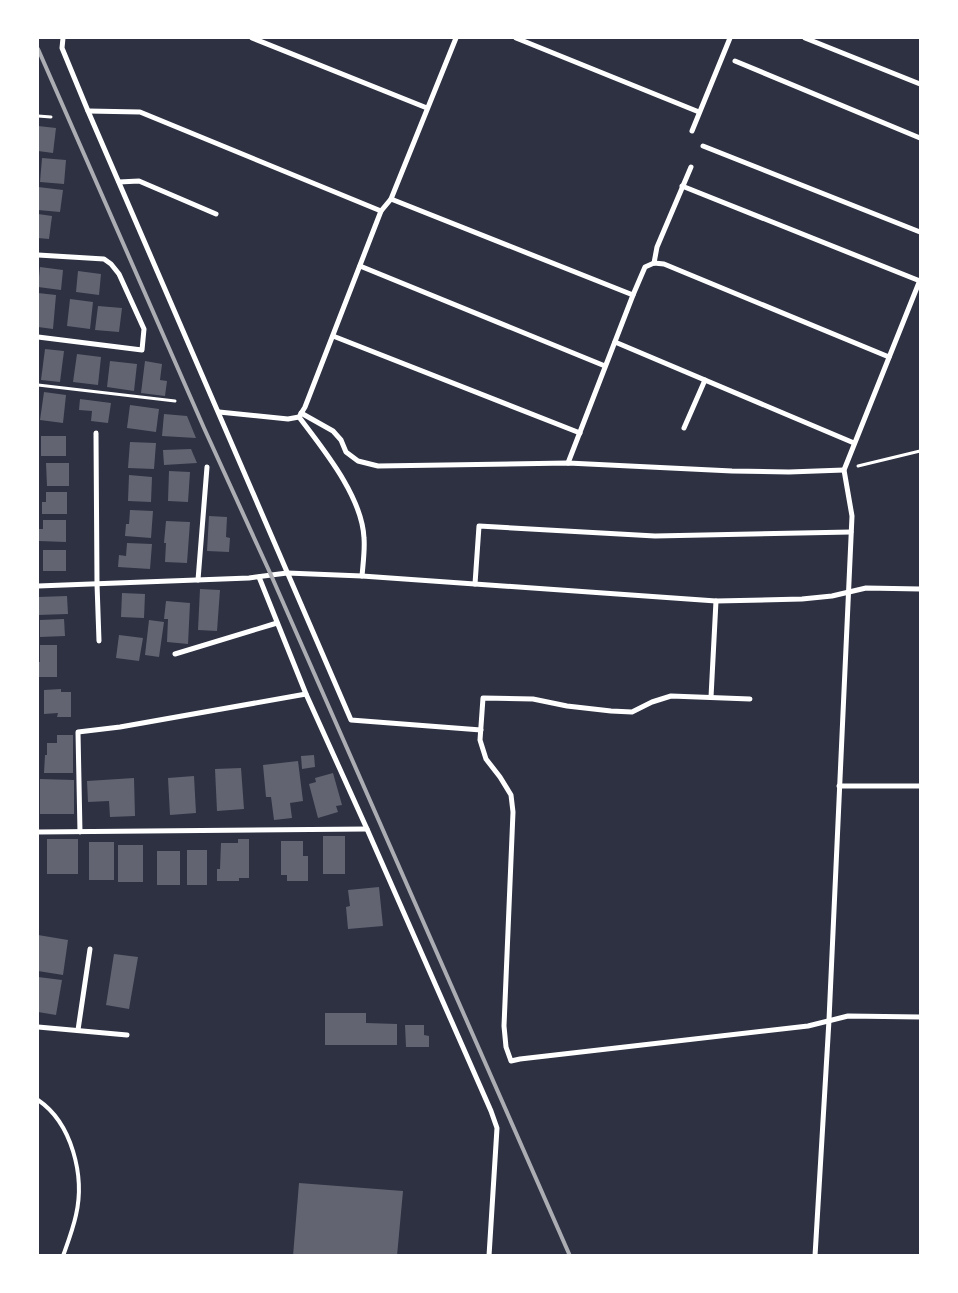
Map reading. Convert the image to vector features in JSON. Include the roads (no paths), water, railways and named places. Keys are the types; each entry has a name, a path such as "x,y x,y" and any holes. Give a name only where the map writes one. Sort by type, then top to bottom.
{"street":[{"path":"63,38 62,48 88,111 351,720 481,730"},
{"path":"252,38 427,108"},
{"path":"219,412 288,419 300,415 305,407 382,211 390,199 456,38"},
{"path":"516,38 699,112"},
{"path":"692,131 730,38"},
{"path":"805,38 920,84"},
{"path":"735,61 920,138"},
{"path":"88,111 140,112 382,211"},
{"path":"703,146 920,232"},
{"path":"654,263 657,247 691,167"},
{"path":"119,182 138,181 216,214"},
{"path":"682,186 920,280 844,470 852,516 829,1020 815,1256"},
{"path":"390,199 633,295"},
{"path":"38,255 104,259 112,264 119,274 144,330 142,350 38,337"},
{"path":"568,463 645,267 654,263 664,264 889,358"},
{"path":"360,266 605,366"},
{"path":"333,336 580,433"},
{"path":"614,342 854,443"},
{"path":"684,428 705,380"},
{"path":"300,415 333,431 341,440 346,452 358,461 378,466 568,463 732,471 789,472 844,470"},
{"path":"300,415 324,449 347,487 360,514 364,538 362,576"},
{"path":"96,433 99,641"},
{"path":"198,580 207,467"},
{"path":"475,584 479,526 655,536 851,532"},
{"path":"38,586 259,577 287,573 362,576 716,601 802,599 832,596 866,588 920,589"},
{"path":"259,577 306,694 497,1128 489,1256"},
{"path":"711,697 716,601"},
{"path":"175,654 277,623"},
{"path":"80,832 78,732 120,727 306,694"},
{"path":"750,699 671,696 652,702 632,712 576,707 533,699 483,698 480,740 486,759 511,794 513,812 504,1026 506,1047 511,1061 808,1026 848,1016 920,1017"},
{"path":"839,786 920,786"},
{"path":"38,832 367,830"},
{"path":"78,1030 90,948"},
{"path":"38,1028 127,1035"}],"lane":[{"path":"38,1100 44,1104 60,1123 71,1143 77,1165 76,1214 63,1256"}],"railway":[{"path":"38,49 570,1256"}]}
